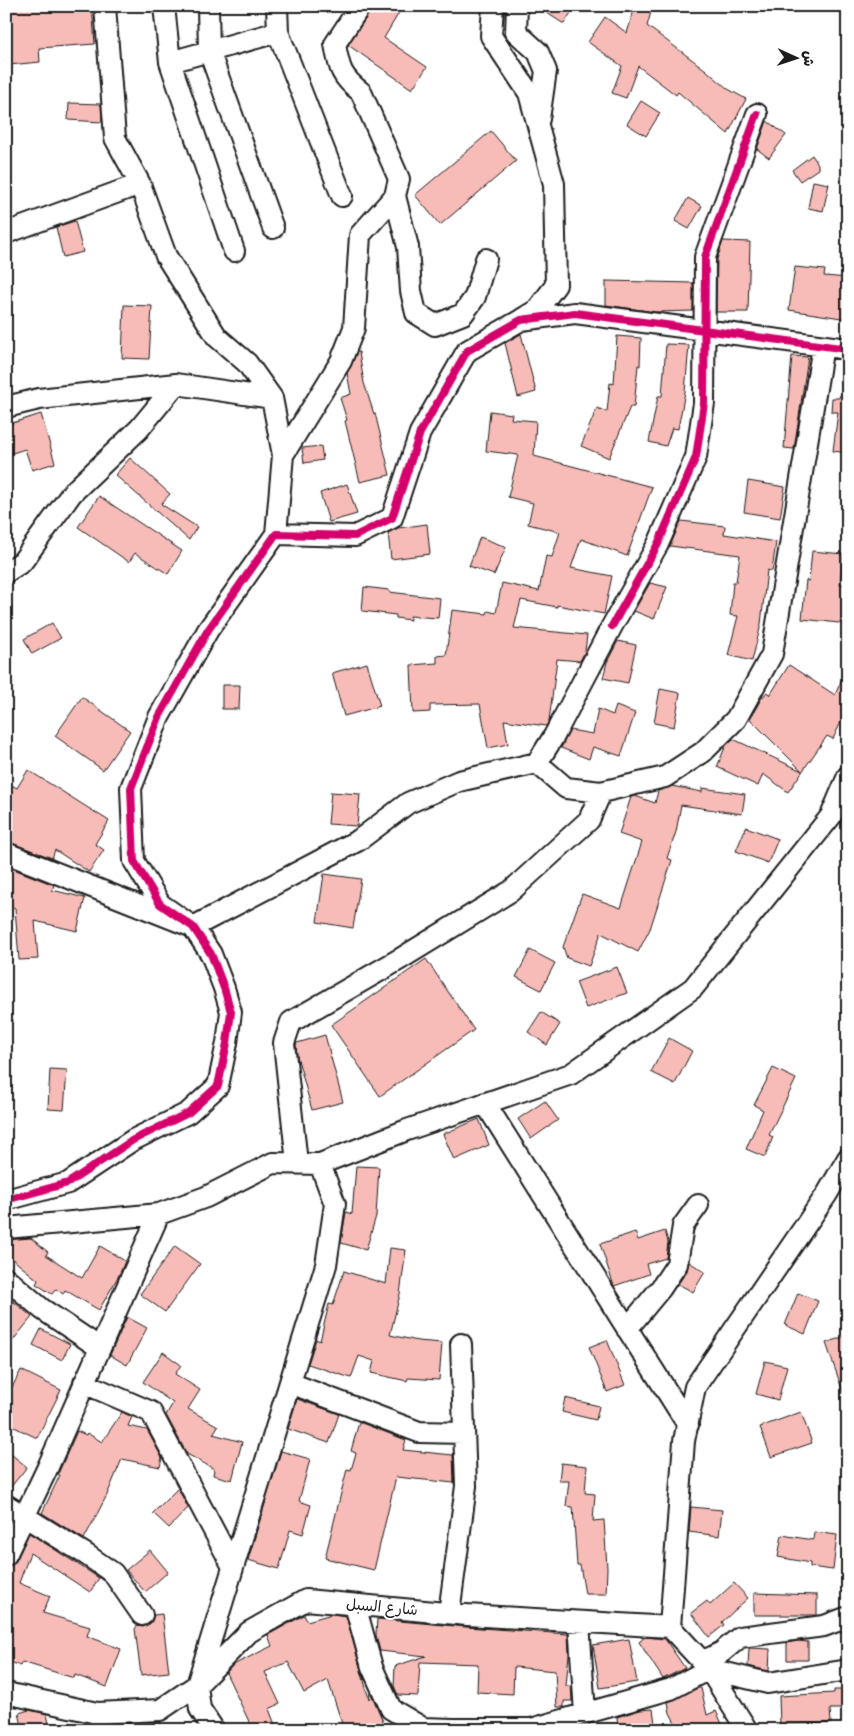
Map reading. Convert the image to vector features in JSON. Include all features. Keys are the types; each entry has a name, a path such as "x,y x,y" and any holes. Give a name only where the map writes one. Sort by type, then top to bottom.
{"street":[{"path":"6,1200 68,1183 133,1140 188,1113 218,1086 231,1012 224,988 211,954 193,927 160,904 134,861 131,788 159,717 208,630 276,534 283,455 272,398 247,363 217,337 166,256 140,184 115,138 105,6"},
{"path":"164,6 170,62 234,251"},
{"path":"208,6 209,51 273,228"},
{"path":"277,6 278,32 342,196"},
{"path":"360,6 335,44 339,68 350,84 361,92 399,179 395,196 408,247 411,291 416,313 435,325 463,314 475,297 486,259"},
{"path":"276,534 355,536 392,518 420,433 467,351 537,310 556,285 554,184 529,93 490,36 493,6"},
{"path":"517,6 516,32 538,52 546,71 538,126"},
{"path":"170,62 278,32"},
{"path":"6,853 193,927 359,840 408,803 459,781 537,763 554,736 658,544 696,457 704,403 705,257 757,114"},
{"path":"6,233 140,184"},
{"path":"283,455 341,361 354,328 360,235 395,196"},
{"path":"467,351 521,320 576,313 848,349"},
{"path":"537,763 566,788 601,792 665,776 703,752 736,719 772,654 823,346"},
{"path":"6,407 39,399 176,384 272,398"},
{"path":"6,572 22,562 72,493 139,429 176,384"},
{"path":"6,1228 160,1214 206,1197 273,1163 320,1164 407,1130 571,1074 693,988 831,816 848,776"},
{"path":"296,1164 284,1043 291,1022 400,959 511,890 589,820 601,792"},
{"path":"485,1103 688,1425"},
{"path":"747,1730 705,1666 670,1627 684,1441 695,1387 827,1194 848,1158"},
{"path":"214,1730 200,1708 197,1685 326,1265 335,1204 320,1164"},
{"path":"627,1329 661,1288 677,1264 683,1226 698,1205"},
{"path":"6,1555 160,1214"},
{"path":"6,1278 42,1309 100,1348"},
{"path":"449,1614 466,1486 461,1344"},
{"path":"84,1383 151,1412 233,1567"},
{"path":"290,1383 419,1432 464,1433"},
{"path":"6,1505 87,1555 113,1574 142,1615"},
{"name":"شارع السبل","path":"6,1693 100,1721 160,1710 197,1685 249,1632 306,1600 449,1614 670,1627"},
{"path":"355,1605 372,1667 391,1709 395,1730"},
{"path":"391,1709 423,1728 531,1729 671,1689 705,1666 740,1637 824,1626 848,1617"},
{"path":"579,1622 585,1714"},
{"path":"705,1666 768,1683 848,1670"}],"building":[{"path":"6,6 92,6 95,44 39,48 40,62 9,65 6,38"},
{"path":"374,6 403,6 384,38 427,67 412,89 348,45"},
{"path":"536,6 575,6 564,24"},
{"path":"635,7 651,12 647,26 728,89 746,99 728,134 678,92 676,95 638,66 626,98 612,93 622,66 588,42 605,17 627,33"},
{"path":"641,101 660,113 646,136 627,124"},
{"path":"69,103 101,104 102,122 68,120"},
{"path":"767,121 786,135 769,158 757,149"},
{"path":"491,131 516,161 440,225 415,195"},
{"path":"812,155 818,164 818,169 800,181 792,170"},
{"path":"813,181 829,184 823,211 808,208"},
{"path":"688,198 702,206 689,229 675,221"},
{"path":"75,221 83,252 63,257 56,227"},
{"path":"723,241 750,242 748,312 716,312 717,259"},
{"path":"795,267 825,270 824,276 848,278 848,319 789,310"},
{"path":"606,281 693,283 693,311 655,312 606,305"},
{"path":"124,305 152,306 149,359 122,358"},
{"path":"521,334 536,392 518,397 505,343"},
{"path":"617,336 641,338 640,366 638,365 634,407 630,407 609,458 581,446 597,408 607,412 610,383 614,384"},
{"path":"666,344 689,345 685,392 678,429 672,428 666,446 649,442 658,396 662,396"},
{"path":"357,352 359,352 364,383 375,413 390,475 360,482 345,421 347,420 340,398 351,394 347,373"},
{"path":"792,356 808,357 794,449 784,448"},
{"path":"840,395 848,396 848,453 833,451 838,412 831,412 832,398 839,398"},
{"path":"490,411 512,414 511,419 536,421 534,456 652,487 627,556 581,539 571,568 612,576 604,614 521,600 514,628 587,635 585,651 580,661 557,659 549,721 546,726 504,720 508,744 488,748 480,704 430,705 430,712 413,713 411,665 437,663 437,656 446,655 452,610 487,614 488,611 496,613 502,583 539,591 546,556 552,557 560,532 528,524 533,503 508,497 518,455 486,451"},
{"path":"41,414 55,463 32,470 25,449 6,455 6,425"},
{"path":"321,446 323,460 304,463 302,448"},
{"path":"130,458 170,494 161,504 197,527 189,540 115,475"},
{"path":"748,481 785,487 780,518 744,512"},
{"path":"347,484 357,514 329,522 320,493"},
{"path":"99,496 182,551 168,574 135,553 129,562 78,527"},
{"path":"681,521 725,526 724,534 776,542 772,571 767,570 761,624 752,661 728,655 738,616 730,615 733,582 736,582 740,555 670,546"},
{"path":"427,524 430,554 391,559 388,533 398,528"},
{"path":"480,537 506,547 494,575 469,566"},
{"path":"812,551 843,554 840,584 848,585 848,624 802,619 806,580 809,581"},
{"path":"650,583 667,587 654,619 634,611"},
{"path":"364,587 440,598 438,618 410,616 410,620 396,618 396,615 362,611"},
{"path":"52,623 61,638 32,654 24,639"},
{"path":"618,641 636,645 628,683 603,678 607,662"},
{"path":"367,663 380,706 344,716 332,673"},
{"path":"789,665 835,695 848,665 848,707 833,739 827,736 788,792 763,774 758,786 717,767 726,745 733,739 802,771 750,719 761,699 767,692 770,695"},
{"path":"222,685 240,685 239,709 222,709"},
{"path":"660,689 680,693 674,727 654,723"},
{"path":"82,697 130,731 103,770 55,736"},
{"path":"616,706 635,713 621,756 593,747 589,759 561,748 570,730 593,734 598,709 613,715"},
{"path":"28,770 109,821 95,844 104,850 89,872 55,850 52,858 6,841 6,782 17,788"},
{"path":"672,786 702,792 702,788 745,794 742,814 681,805 676,832 667,858 672,860 650,929 638,952 601,933 589,966 567,958 563,947 582,894 621,908 642,842 619,834 631,797 635,796 655,803 658,791"},
{"path":"331,792 360,794 357,826 328,824"},
{"path":"746,827 778,839 768,863 736,851"},
{"path":"6,866 54,885 52,890 85,898 77,931 35,921 38,959 19,960 15,908 6,904"},
{"path":"324,874 361,879 353,928 317,922"},
{"path":"530,950 555,963 541,990 516,977"},
{"path":"426,959 474,1030 380,1096 331,1025"},
{"path":"617,967 627,993 586,1008 576,982"},
{"path":"541,1012 560,1024 547,1045 528,1032"},
{"path":"325,1035 343,1102 312,1110 297,1056 296,1044"},
{"path":"669,1038 692,1051 675,1084 651,1072"},
{"path":"773,1068 796,1079 769,1135 773,1137 765,1157 746,1149 763,1110 754,1105"},
{"path":"50,1069 67,1070 64,1110 48,1109"},
{"path":"545,1101 558,1120 531,1139 518,1119"},
{"path":"479,1119 489,1145 454,1160 443,1134"},
{"path":"356,1166 379,1167 376,1216 366,1250 341,1243 346,1212 352,1214"},
{"path":"665,1231 668,1242 666,1258 646,1264 649,1274 614,1286 600,1244 635,1232 638,1240"},
{"path":"31,1238 48,1252 46,1255 82,1278 100,1246 125,1261 99,1310 65,1290 63,1294 56,1289 52,1294 36,1284 38,1280 6,1254 6,1240"},
{"path":"175,1246 200,1264 165,1312 140,1294"},
{"path":"390,1248 406,1250 400,1294 390,1335 418,1341 442,1343 439,1380 408,1378 407,1381 371,1373 374,1361 359,1356 351,1378 308,1364 316,1339 320,1341 329,1304 333,1305 344,1271 386,1284"},
{"path":"689,1262 705,1272 693,1292 678,1284 687,1271"},
{"path":"798,1293 818,1301 805,1334 785,1325"},
{"path":"6,1295 32,1317 6,1349"},
{"path":"127,1317 147,1328 127,1365 110,1355"},
{"path":"41,1329 70,1344 62,1360 33,1345"},
{"path":"848,1335 848,1399 846,1400 826,1343"},
{"path":"607,1340 625,1385 607,1392 589,1347"},
{"path":"163,1352 181,1365 175,1374 200,1390 188,1409 218,1426 213,1434 242,1442 232,1480 213,1475 214,1469 187,1454 166,1415 173,1403 143,1382"},
{"path":"765,1361 787,1366 778,1400 756,1394"},
{"path":"21,1370 61,1390 37,1438 6,1423 6,1399"},
{"path":"565,1398 599,1406 596,1420 562,1412"},
{"path":"297,1399 339,1414 329,1443 288,1429"},
{"path":"122,1412 132,1417 128,1426 147,1430 162,1458 160,1467 122,1459 107,1495 84,1539 42,1513 60,1475 58,1474 77,1431 86,1435 87,1433 102,1442"},
{"path":"801,1412 812,1443 771,1457 760,1427"},
{"path":"359,1422 406,1440 403,1450 453,1455 454,1483 396,1477 374,1570 325,1558 347,1469 351,1470 356,1453 351,1451"},
{"path":"6,1450 27,1467 6,1493"},
{"path":"281,1451 310,1459 299,1501 311,1505 303,1534 290,1530 279,1569 248,1560"},
{"path":"561,1463 587,1466 585,1493 595,1494 593,1521 604,1520 607,1568 606,1594 585,1594 580,1565 577,1565 573,1507 566,1506 569,1481 559,1481"},
{"path":"178,1488 188,1508 169,1528 153,1513"},
{"path":"691,1507 722,1510 719,1536 689,1532"},
{"path":"814,1532 837,1535 833,1570 810,1567 810,1563 778,1557 782,1535 813,1540"},
{"path":"29,1533 99,1578 90,1592 30,1553 19,1583 50,1596 43,1613 90,1627 87,1636 121,1649 107,1687 75,1675 74,1678 22,1662 20,1666 6,1660 6,1627 10,1618 6,1616 6,1567 16,1561"},
{"path":"150,1550 168,1572 145,1592 126,1570"},
{"path":"734,1583 748,1598 722,1622 724,1625 709,1637 691,1613 707,1601 710,1605"},
{"path":"754,1593 817,1595 817,1615 754,1615"},
{"path":"162,1614 169,1672 141,1675 135,1629 137,1626 143,1627 149,1624 154,1615"},
{"path":"332,1614 346,1616 369,1699 370,1691 385,1726 373,1730 344,1730 328,1680 304,1693 288,1662 265,1672 280,1704 269,1709 277,1730 253,1730 226,1673 233,1665 272,1646 268,1635 304,1615 307,1621"},
{"path":"377,1619 568,1634 569,1654 566,1686 571,1686 572,1701 564,1701 564,1707 557,1707 555,1671 514,1667 513,1694 477,1692 478,1664 420,1662 418,1696 398,1695 394,1686 395,1666 426,1656 380,1651 376,1635"},
{"path":"645,1637 665,1639 685,1668 663,1679 639,1642"},
{"path":"629,1639 637,1682 600,1688 593,1645"},
{"path":"808,1642 808,1660 787,1660 787,1643"},
{"path":"749,1648 770,1649 769,1671 748,1666"},
{"path":"701,1688 707,1715 716,1711 725,1730 679,1730 670,1713 668,1702"},
{"path":"834,1690 848,1690 848,1709 830,1709 831,1723 780,1725 779,1696 834,1693"},
{"path":"653,1709 656,1730 618,1730 617,1717 640,1710"},
{"path":"29,1710 47,1714 50,1728 23,1730 19,1713"},
{"path":"161,1722 161,1730 126,1730 126,1724"}],"cycle path":[{"path":"612,626 658,544 696,457 704,403 705,257 757,114"},
{"path":"6,1200 68,1183 133,1140 188,1113 218,1086 231,1012 224,988 211,954 193,927 160,904 134,861 131,788 159,717 208,630 276,534 355,536 392,518 420,433 467,351 521,320 575,313 848,349"}]}
